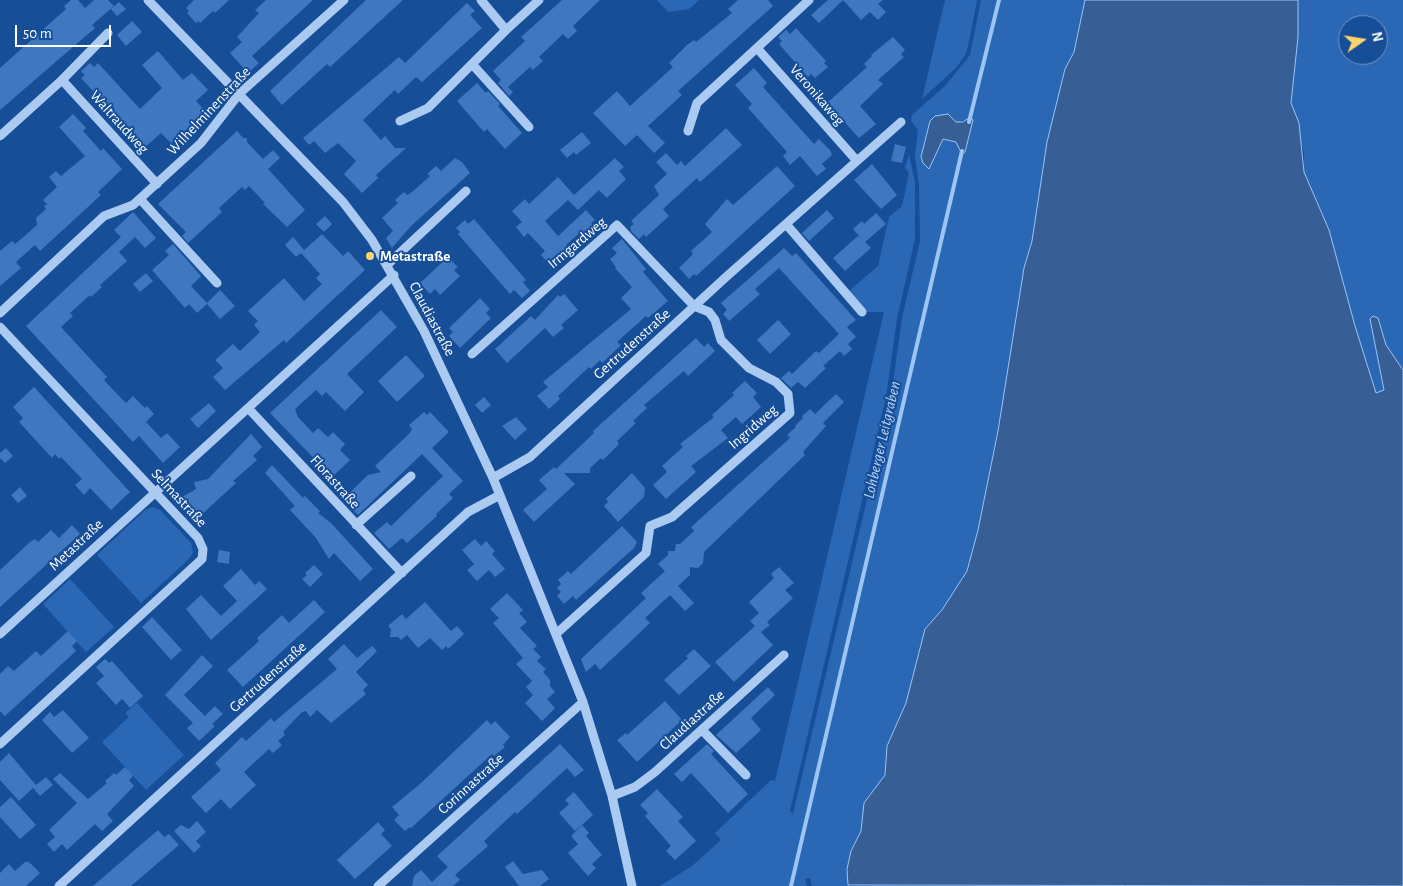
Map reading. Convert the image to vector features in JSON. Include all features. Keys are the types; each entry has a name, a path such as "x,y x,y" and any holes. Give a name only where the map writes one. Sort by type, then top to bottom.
{"street":[{"name":"Claudiastraße","path":"148,0 343,202 372,240 394,275 424,331 493,478 557,633 583,702 612,796 632,886"},
{"name":"Wilhelminenstraße","path":"0,313 104,216 133,205 201,144 239,94 344,0"},
{"path":"481,0 506,30"},
{"path":"400,121 428,108 506,30 540,0"},
{"path":"688,131 697,103 809,0"},
{"path":"0,136 62,80 108,32"},
{"name":"Veronikaweg","path":"757,48 857,161"},
{"path":"472,64 529,127"},
{"name":"Waltraudweg","path":"62,80 157,184"},
{"name":"Gertrudenstraße","path":"493,478 530,457 694,306 901,122"},
{"path":"387,265 466,191"},
{"path":"140,199 217,283"},
{"path":"786,224 862,312"},
{"name":"Irmgardweg","path":"472,354 616,225 694,306"},
{"name":"Metastraße","path":"0,634 394,275"},
{"name":"Ingridweg","path":"557,633 633,567 646,553 650,526 672,517 790,413 788,394 776,382 749,368 721,340 715,320 709,312 694,306"},
{"name":"Selmastraße","path":"0,327 198,538 203,549 202,559 0,744"},
{"name":"Florastraße","path":"248,408 356,526 402,573"},
{"path":"356,526 411,476"},
{"name":"Gertrudenstraße","path":"60,886 468,512 500,494"},
{"name":"Claudiastraße","path":"612,796 635,787 655,772 784,655"},
{"name":"Corinnastraße","path":"378,886 583,702"},
{"path":"702,730 746,775"}],"shaded area":[{"path":"657,0 699,0 689,9 668,12"},
{"path":"945,0 977,0 970,37 966,54 956,68 922,99"},
{"path":"981,0 1085,0 1074,52 1065,69 1047,142 1032,241 1024,268 998,431 978,530 967,571 942,610 925,629 906,703 887,746 885,775 864,803 861,831 851,850 847,869 849,886 812,886 810,878 805,879 807,886 660,886 692,866 721,840 715,833 771,780 775,781 884,312 867,312 849,291 878,266 889,217 902,206 909,173 905,168 909,154 915,182 915,239 897,319 886,397 790,811 793,814 891,397 902,318 920,241 919,185 915,156 918,130 911,121 912,115 945,86 970,55","holes":["951,117 955,122 967,119 960,150 956,142 943,139 926,167 921,157"]},
{"path":"1085,0 1298,0 1298,37 1291,103 1299,123 1304,172 1329,230 1355,326 1376,393 1384,390 1370,319 1373,316 1378,318 1386,345 1403,370 1403,886 848,885 847,869 851,851 861,831 864,803 885,775 887,746 906,703 925,629 942,610 967,571 978,530 998,431 1024,268 1032,241 1047,142 1065,69 1074,52"},
{"path":"1298,0 1403,0 1403,370 1386,345 1378,318 1370,319 1384,390 1376,393 1355,326 1329,230 1304,172 1304,153 1291,103 1298,37"},
{"path":"948,114 956,122 963,122 970,117 973,120 965,152 962,154 956,142 943,139 929,169 923,163 921,157 930,121 935,116"},
{"path":"153,507 160,510 191,543 193,552 190,558 141,603 97,555 145,510"},
{"path":"70,579 114,627 86,652 43,604"},
{"path":"137,703 184,755 146,790 102,742 129,717 125,713"}],"building":[{"path":"71,0 78,0 85,8 94,0 108,0 114,6 92,25 95,28 0,110 0,68 66,9 64,6"},
{"path":"194,0 229,0 215,13 213,11 200,23 198,21 196,23 187,13 189,11 186,8"},
{"path":"266,0 313,0 252,56 259,63 248,73 230,53 242,42 237,37 259,13 255,10"},
{"path":"366,0 403,0 330,67 327,64 282,105 270,91"},
{"path":"562,0 600,0 573,26 577,31 568,39 563,34 539,57 543,61 533,70 530,67 508,87 513,92 509,96 498,83 501,80 493,71 525,41 521,37"},
{"path":"738,0 768,0 773,6 678,91 682,95 648,126 665,143 654,153 637,135 625,146 593,113 617,91 630,106 673,67 669,63 687,45 694,40 696,42 732,13 728,9"},
{"path":"828,0 843,0 819,23 811,15"},
{"path":"843,0 883,0 878,4 886,12 878,20 870,12 861,20"},
{"path":"119,2 126,9 117,16 111,9"},
{"path":"467,3 475,11 470,15 482,28 422,82 416,77 398,94 395,90 363,120 381,140 385,136 395,148 406,148 376,175 378,178 362,193 344,174 356,161 338,143 325,153 314,141 309,145 303,138 399,57 405,63"},
{"path":"132,21 142,32 126,46 117,35"},
{"path":"796,28 826,61 824,63 828,67 815,78 811,74 808,77 779,44 782,41 778,37 786,30 790,34"},
{"path":"893,37 905,50 901,54 904,57 878,80 883,84 860,106 876,124 859,138 827,103 867,67 864,64 871,55"},
{"path":"158,51 183,80 192,73 208,90 196,101 206,112 171,143 161,133 142,150 126,133 129,130 81,78 85,75 81,71 90,63 94,67 98,63 140,109 162,88 142,65"},
{"path":"754,68 767,83 763,87 814,144 819,139 830,150 832,155 822,164 826,169 817,176 800,156 790,165 783,156 787,152 748,108 752,104 735,85"},
{"path":"477,83 486,93 488,91 500,104 498,106 522,133 505,149 487,129 484,132 457,101"},
{"path":"73,114 86,128 83,131 101,151 103,148 122,169 98,192 101,195 40,251 35,245 16,262 21,268 0,286 0,251 12,241 15,244 37,225 36,218 46,209 44,206 47,204 43,200 57,187 49,177 56,171 61,176 85,156 59,127"},
{"path":"726,128 742,145 700,182 697,178 663,209 669,216 646,237 644,234 639,239 631,231 630,227 634,224 631,221 659,195 654,186 667,174 656,162 666,153 677,165 681,161 685,166"},
{"path":"237,131 243,138 247,138 247,142 263,159 273,150 280,158 268,169 305,210 287,227 263,204 265,203 249,186 245,190 242,187 219,208 222,212 188,243 182,236 186,232 158,204"},
{"path":"582,132 591,143 576,155 574,152 567,158 560,150"},
{"path":"895,144 906,147 902,163 891,161"},
{"path":"455,158 462,162 470,173 411,226 392,248 386,238 393,231 382,218 398,203 395,200 404,192 407,195 412,192 430,176 427,174 436,166 441,171"},
{"path":"615,158 624,167 619,171 626,179 607,198 599,190 578,210 568,200 545,221 558,236 586,210 595,220 591,223 595,227 586,235 582,231 566,245 568,247 564,250 568,255 557,265 553,261 549,264 541,255 545,251 528,233 524,237 516,227 522,222 512,211 525,199 529,204 558,177 574,195"},
{"path":"872,164 897,195 881,209 854,180"},
{"path":"777,166 795,186 696,276 694,274 689,279 679,268 693,254 691,251 712,232 705,224 727,199 733,205"},
{"path":"827,210 834,218 809,241 802,233"},
{"path":"133,212 156,238 145,248 135,237 119,252 127,261 100,285 102,287 70,313 73,316 61,327 107,377 104,380 119,396 126,403 133,396 145,408 147,406 154,414 146,422 161,438 167,433 180,447 163,463 139,436 133,442 26,326 121,237 114,230"},
{"path":"876,213 886,224 865,242 871,248 845,271 833,258 859,235 853,229 862,221 864,224"},
{"path":"325,216 332,224 324,232 316,224"},
{"path":"474,219 526,280 523,282 530,291 522,298 514,290 510,294 458,234 460,232 456,228 465,220 468,224"},
{"path":"322,234 343,256 348,251 365,270 286,343 284,340 225,390 213,377 223,368 215,360 233,344 240,351 260,332 254,325 258,321 248,311 284,278 304,301 322,284 316,278 320,274 301,253 296,257 285,245 293,237 304,250 302,252"},
{"path":"622,239 646,269 643,272 668,301 648,318 646,316 617,342 621,345 602,363 600,360 591,369 589,367 558,396 560,399 549,409 537,396 548,387 543,382 631,309 621,298 632,287 615,268 610,259 617,253 612,248"},
{"path":"173,244 201,276 191,286 207,303 220,290 235,306 220,319 207,304 197,313 189,304 185,308 152,270 169,255 165,251"},
{"path":"784,248 792,256 796,253 856,320 847,327 856,337 848,344 852,349 844,356 840,351 823,366 826,368 805,388 798,382 791,388 781,378 789,371 792,374 816,351 819,353 839,334 779,268 755,289 760,294 729,321 723,314 727,310 721,303"},
{"path":"448,257 458,267 454,270 460,276 440,295 435,289 430,294 420,283"},
{"path":"146,273 153,281 140,292 133,284"},
{"path":"564,294 578,310 561,325 564,328 553,337 545,328 507,363 495,349 531,316 535,320 558,295 560,297"},
{"path":"480,298 490,309 486,313 491,318 460,348 449,336 453,332 449,328"},
{"path":"381,310 397,327 347,374 364,392 345,411 326,392 322,396 316,390 295,409 298,417 313,433 318,428 328,437 333,432 345,444 340,450 350,460 332,477 270,413"},
{"path":"778,320 791,334 770,354 757,340"},
{"path":"696,338 704,347 708,343 715,351 688,376 684,371 644,405 647,408 633,421 636,423 617,441 619,444 603,460 601,458 590,468 590,473 564,473 575,484 534,522 523,510 547,489 539,480 554,467 556,469 594,433 593,431"},
{"path":"406,355 425,376 397,402 378,381"},
{"path":"745,381 757,393 753,397 761,407 742,424 736,417 721,430 728,438 691,466 696,472 666,499 653,485 667,472 662,466 683,447 680,444 714,417 712,415 734,395 732,393"},
{"path":"34,387 130,492 111,510 90,488 84,495 75,485 82,479 61,457 59,459 55,454 52,458 19,422 23,418 13,407"},
{"path":"836,394 844,402 823,423 826,426 803,452 805,455 704,552 703,563 698,568 690,567 690,575 678,586 694,603 685,611 670,595 645,618 650,623 600,670 595,664 586,672 581,659 646,598 641,593 665,571 658,564 668,555 668,551 675,551 676,544 680,544 694,531 691,527 790,438 787,435 796,427 803,418 802,416 810,409 815,414"},
{"path":"484,397 491,405 482,413 475,405"},
{"path":"209,403 216,411 198,428 190,419"},
{"path":"424,412 427,415 430,412 449,432 432,448 463,481 449,494 453,498 436,514 437,516 407,543 402,538 389,549 374,533 387,522 391,526 443,476 422,454 358,515 343,499 368,475 381,472 375,466 410,433 412,429 409,425"},
{"path":"516,417 527,429 515,440 502,426"},
{"path":"251,434 262,447 253,456 257,460 233,481 236,483 200,516 182,497 196,489 194,482 208,479"},
{"path":"6,448 13,456 5,463 0,458 0,453"},
{"path":"272,465 303,498 305,496 320,511 318,513 331,523 373,569 360,581 334,553 329,559 316,538 290,510 295,506 265,473"},
{"path":"632,473 645,488 644,497 618,522 604,506 608,502 606,499"},
{"path":"20,487 27,496 18,503 11,495"},
{"path":"72,525 80,534 0,607 0,570 30,542 35,539 38,542 51,530 59,538"},
{"path":"622,526 637,542 634,548 576,600 573,596 564,604 557,596 561,592 557,588 561,584 558,580 568,571 571,574"},
{"path":"475,539 481,546 486,541 495,551 492,554 505,569 495,577 489,570 477,581 467,570 474,564 462,550"},
{"path":"219,550 230,552 229,564 217,562"},
{"path":"314,565 323,574 310,587 302,579 307,575 305,573"},
{"path":"779,567 794,583 785,590 793,598 767,622 770,625 761,632 773,645 734,682 715,662 755,626 750,621 759,613 749,602 774,578 771,574"},
{"path":"241,569 255,585 259,581 267,589 211,640 186,609 201,595 221,616 237,601 223,586"},
{"path":"507,593 523,610 519,613 527,622 520,628 537,646 533,649 541,657 537,661 546,669 543,672 550,680 550,686 555,692 547,699 555,708 542,721 525,703 533,695 526,687 532,681 516,664 523,658 493,623 499,618 490,609"},
{"path":"314,600 325,612 243,687 227,670 259,641 257,638 282,615 289,623"},
{"path":"425,602 451,631 457,626 464,634 448,649 446,646 442,650 430,638 418,648 407,635 401,640 398,637 390,637 391,629 388,626 402,614 406,619"},
{"path":"152,617 182,650 171,660 142,627"},
{"path":"68,631 77,641 72,646 76,651 5,716 0,711 0,674 8,666 14,671 36,651 41,656"},
{"path":"344,644 357,658 372,646 377,651 356,672 368,685 363,690 366,694 331,723 317,710 310,717 306,711 302,712 283,732 285,735 278,741 282,745 273,753 269,749 244,772 256,785 230,809 221,799 206,813 191,797 221,770 215,763 242,737 246,741 271,718 274,722 337,669 328,659"},
{"path":"694,649 711,666 679,695 664,680 688,658 686,656"},
{"path":"202,655 213,666 184,695 205,716 215,706 223,714 212,724 215,726 199,741 187,728 193,723 165,695"},
{"path":"105,659 109,663 112,661 143,696 130,708 122,699 116,705 96,683 104,676 96,667"},
{"path":"768,687 775,695 751,718 761,730 736,753 716,735"},
{"path":"665,701 682,720 637,762 617,740 626,733 627,735"},
{"path":"63,710 89,738 72,753 42,720 50,712 54,717"},
{"path":"487,720 491,725 495,721 510,737 503,745 505,747 494,756 492,754 411,828 405,831 394,820 399,815 392,807 420,784"},
{"path":"560,744 584,770 575,777 567,768 517,814 515,812 484,841 488,846 455,875 460,880 453,886 412,886 414,876 421,870 432,882 448,867 437,856"},
{"path":"707,744 714,751 711,754 748,794 728,813 691,773 682,782 674,774"},
{"path":"9,753 36,785 46,777 53,785 40,796 33,788 19,801 0,780 0,762"},
{"path":"125,767 133,776 129,780 134,786 107,814 113,821 102,831 95,824 67,850 62,844 54,852 47,844 55,837 49,830 77,803 53,779 60,773 88,799 107,783 105,781 114,773 116,775"},
{"path":"657,789 683,817 678,821 696,841 675,860 666,851 671,846 645,816 648,813 640,805"},
{"path":"574,792 593,815 575,831 559,813 569,804 565,800"},
{"path":"11,797 36,825 20,839 0,817 0,807"},
{"path":"197,821 206,832 196,841 201,846 194,853 174,831 181,825 189,829"},
{"path":"378,822 385,830 381,834 392,846 355,879 337,860"},
{"path":"582,825 589,833 586,836 602,855 592,864 596,868 588,876 568,853 578,844 571,836"},
{"path":"158,830 164,837 169,834 179,845 131,886 93,886"},
{"path":"513,861 523,874 542,870 549,879 540,886 519,886 505,867"},
{"path":"25,862 29,862 40,873 26,886 0,886 0,873 9,864 15,871"}],"waterway":[{"name":"Lohberger Leitgraben","path":"969,122 999,0"},
{"name":"Lohberger Leitgraben","path":"791,886 962,151"}],"place":[{"name":"Metastraße","path":"370,256"}]}
